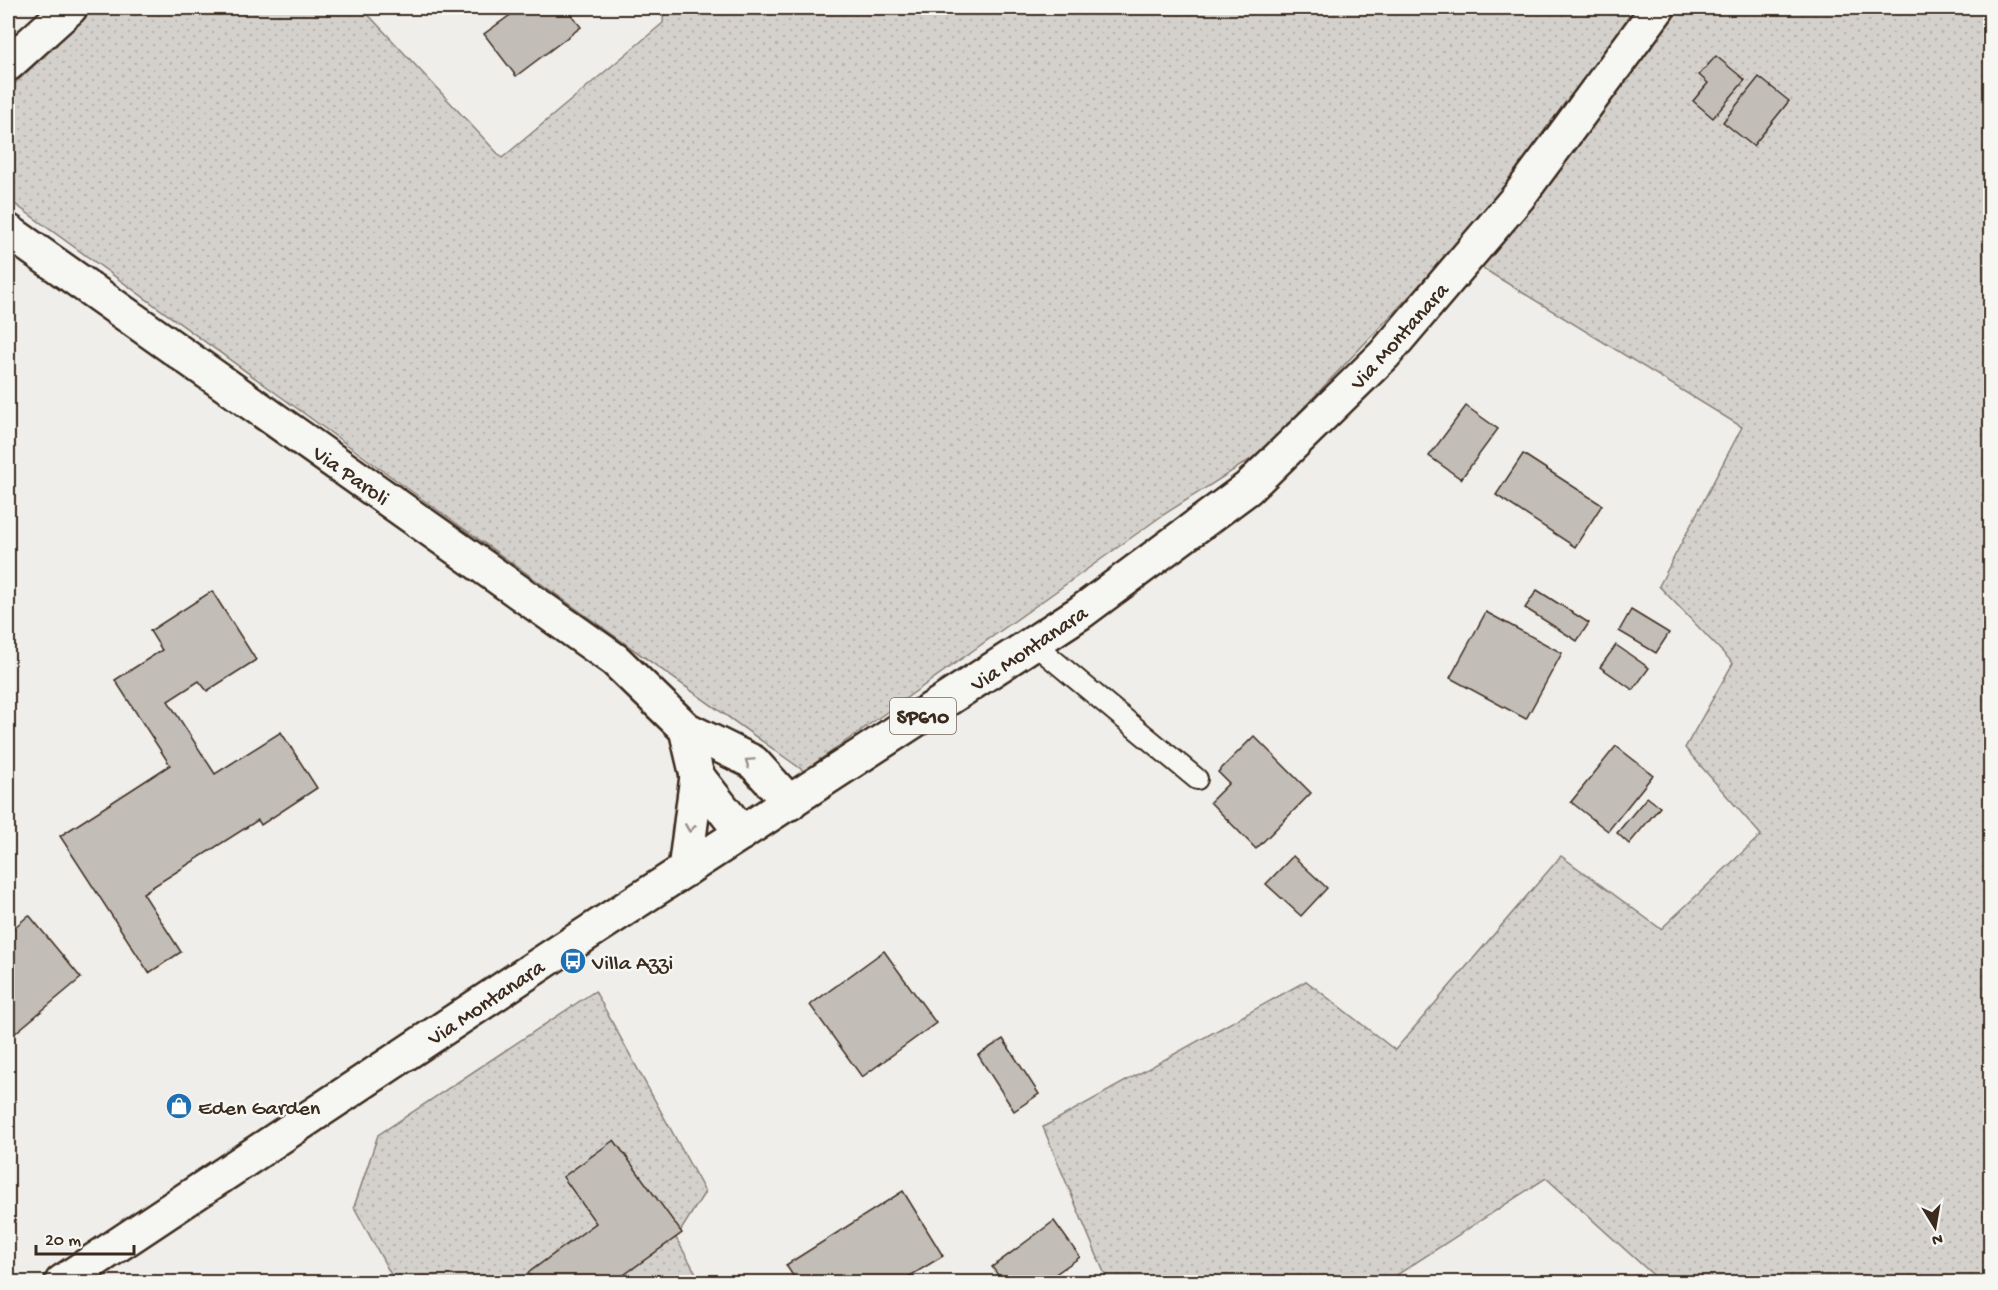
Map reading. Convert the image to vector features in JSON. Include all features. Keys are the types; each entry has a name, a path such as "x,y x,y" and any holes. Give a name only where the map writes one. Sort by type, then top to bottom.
{"main road":[{"path":"8,64 70,8"},
{"name":"Via Montanara","path":"62,1282 548,959 1034,644 1081,612 1248,488 1384,355 1519,196 1658,8"},
{"name":"Via Paroli","path":"8,231 615,660 686,729"},
{"path":"685,870 697,776 686,729"},
{"path":"686,729 753,762 790,803"},
{"path":"697,776 742,833"}],"lane":[{"path":"1034,644 1197,779"}],"shaded area":[{"path":"95,8 362,8 502,158 663,23 664,8 1990,8 1990,1282 1661,1282 1546,1178 1386,1282 1108,1282 1043,1127 1306,981 1395,1050 1561,856 1661,929 1761,835 1685,748 1733,663 1659,586 1742,427 1453,250 1262,452 1163,515 804,771 422,499 8,199 8,90"},
{"path":"595,991 705,1192 676,1238 701,1282 395,1282 354,1207 378,1135"}],"building":[{"path":"520,8 566,8 581,27 516,76 484,34"},
{"path":"1716,56 1745,80 1713,118 1693,101 1708,83 1699,75"},
{"path":"1759,77 1789,101 1753,146 1723,122"},
{"path":"1466,406 1498,429 1461,479 1429,456"},
{"path":"1523,454 1602,505 1575,547 1496,495"},
{"path":"1537,590 1589,623 1577,641 1525,608"},
{"path":"212,591 256,660 207,691 199,681 168,701 215,774 281,732 317,788 261,825 258,820 143,893 181,952 149,973 60,836 170,765 115,680 162,650 150,631"},
{"path":"1631,610 1669,633 1656,653 1619,631"},
{"path":"1486,612 1562,653 1526,719 1450,678"},
{"path":"1616,645 1649,668 1633,690 1600,667"},
{"path":"1254,736 1311,793 1256,849 1210,802 1229,783 1218,772"},
{"path":"1616,746 1653,775 1608,831 1571,802"},
{"path":"1647,797 1660,807 1629,844 1617,833"},
{"path":"1293,856 1327,888 1301,916 1266,884"},
{"path":"29,915 81,978 8,1039 8,933"},
{"path":"884,951 936,1023 862,1077 810,1005"},
{"path":"1003,1039 1039,1094 1014,1111 978,1055"},
{"path":"614,1140 682,1233 614,1282 535,1282 528,1273 596,1223 563,1177"},
{"path":"903,1191 943,1256 900,1282 797,1282 786,1265"},
{"path":"1054,1221 1080,1257 1044,1282 1003,1282 992,1267"}],"place":[{"name":"Villa Azzi","path":"573,961"},
{"name":"Eden Garden","path":"179,1106"}]}
